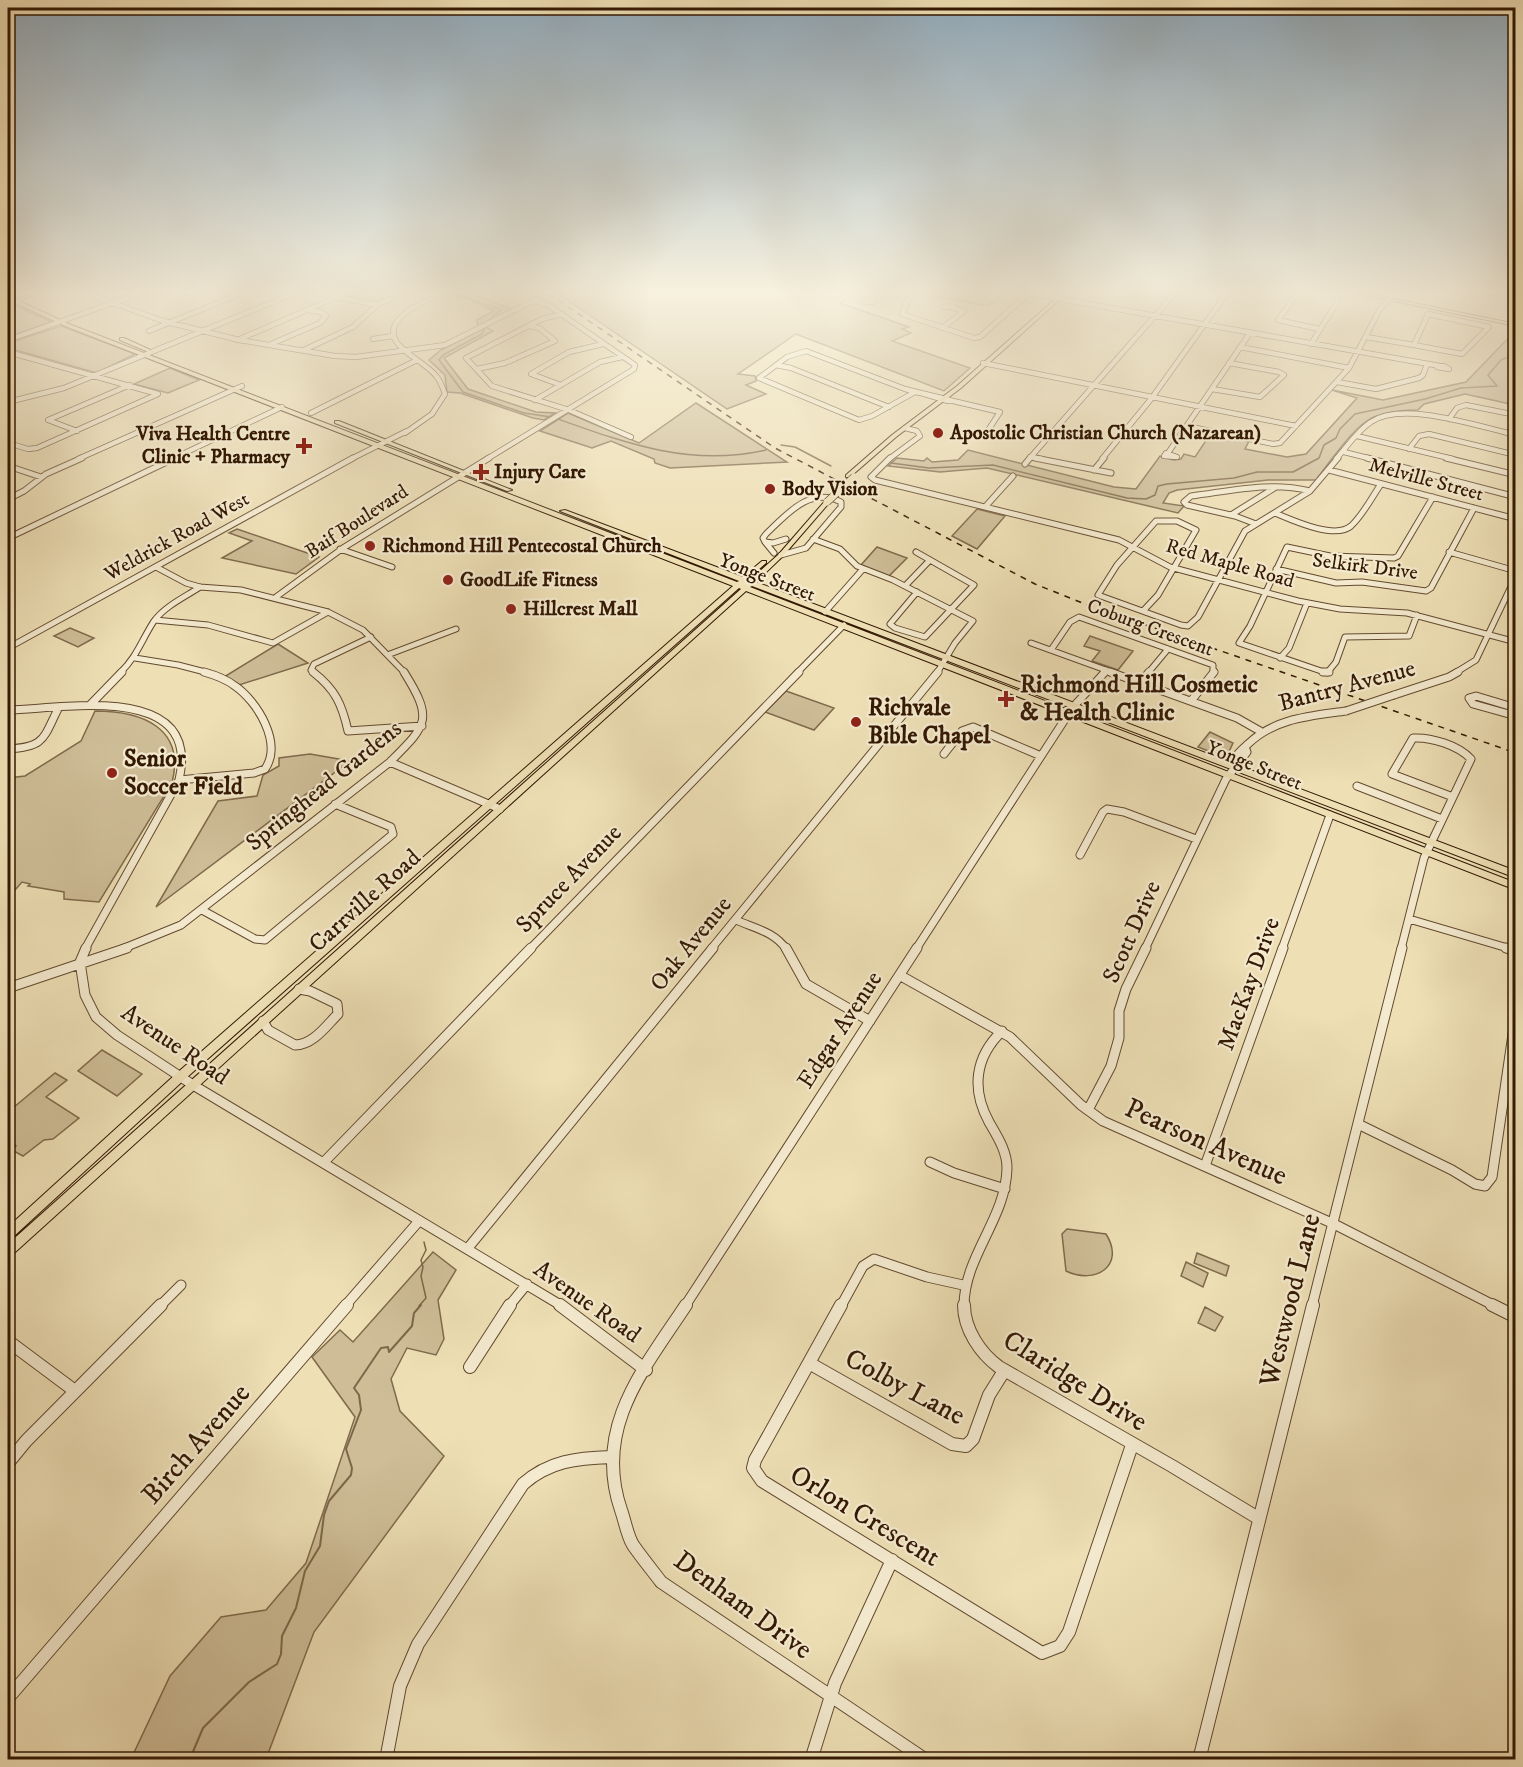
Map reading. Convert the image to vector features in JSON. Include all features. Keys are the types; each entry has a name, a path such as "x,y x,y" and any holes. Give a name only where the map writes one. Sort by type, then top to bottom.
{"main road":[{"name":"Yonge Street","path":"198,375 744,585 825,612 1231,771 1432,842 1515,875"},
{"name":"Yonge Street","path":"214,375 464,472 844,625 945,660"},
{"name":"Carrville Road","path":"8,1251 500,809 744,585 777,554 851,476 908,428 947,400 974,375"},
{"name":"Carrville Road","path":"8,1234 181,1076 673,648"},
{"name":"Yonge Street","path":"1231,771 1330,815 1515,887"},
{"path":"342,935 354,940"},
{"path":"65,1181 77,1188"}],"street":[{"path":"311,413 386,375"},
{"name":"Weldrick Road West","path":"8,648 407,431 432,414 443,399 443,392 436,375"},
{"path":"482,375 488,384 568,410 631,437"},
{"path":"535,375 561,385"},
{"path":"535,400 578,375"},
{"name":"Baif Boulevard","path":"276,597 340,549 624,375"},
{"path":"761,375 760,380 855,419 866,420 915,392"},
{"path":"810,375 888,406"},
{"path":"871,375 915,392 1000,412 987,432"},
{"path":"1045,375 1296,426"},
{"path":"1025,464 1102,375"},
{"path":"1094,470 1168,375"},
{"path":"1168,453 1221,375"},
{"path":"1212,389 1260,398 1284,375"},
{"path":"1187,426 1276,444 1343,375"},
{"path":"1337,382 1380,389 1422,375"},
{"path":"8,402 64,388 95,376 158,394 33,450 8,442"},
{"path":"77,431 48,420 130,385"},
{"path":"8,499 41,477 242,386"},
{"path":"1449,419 1457,408 1466,405 1515,415"},
{"path":"8,538 282,407"},
{"path":"1143,611 1158,595 1196,530 1192,526 1164,519 1156,521 1121,558 1098,594 1143,611 1181,625 1191,624 1198,616 1245,531 1310,492 1357,435 1373,420 1400,413 1421,413 1515,435"},
{"name":"Red Maple Road","path":"908,428 917,431 920,436 898,451 871,477 1105,536 1134,546 1153,559 1173,568 1264,592 1332,608 1417,615 1515,642"},
{"path":"1409,448 1419,436 1429,434 1515,455"},
{"path":"1357,435 1515,475"},
{"path":"1344,452 1515,497"},
{"path":"1030,457 1111,473"},
{"path":"8,466 41,477"},
{"name":"Melville Street","path":"1329,470 1515,519"},
{"path":"985,507 1013,476"},
{"path":"1275,513 1314,527 1345,529 1350,527 1381,484"},
{"path":"1256,524 1231,515 1187,505 1184,502 1191,496 1276,487 1294,487 1310,492"},
{"path":"1231,515 1276,487"},
{"path":"820,495 833,497 842,506 813,539 806,548 777,554 763,538 805,500 820,495"},
{"path":"1417,615 1409,636 1345,637 1336,662 1331,671 1326,673 1239,643 1250,626 1287,547 1330,556 1394,558 1398,556 1433,497"},
{"name":"Selkirk Drive","path":"1276,569 1326,581 1362,582 1426,591 1431,588 1474,508"},
{"path":"813,539 840,549 852,564 953,609"},
{"path":"765,542 789,540 796,550"},
{"path":"340,549 392,567"},
{"path":"916,552 984,589"},
{"path":"1449,552 1515,571"},
{"path":"905,586 930,560"},
{"name":"Springhead Gardens","path":"8,988 159,935 181,925 390,762 414,741 422,726 422,710 412,686 390,654 353,623 328,612 276,597 241,590 200,587 186,583 156,567"},
{"path":"825,612 863,569"},
{"name":"Bantry Avenue","path":"1231,771 1241,763 1247,752 1245,747 1260,731 1291,720 1346,711 1449,677 1469,666 1476,660 1515,576"},
{"path":"917,592 894,616 890,624 916,636 925,637 974,584"},
{"path":"90,705 135,658 155,620 168,608 200,587"},
{"path":"1280,658 1289,648 1307,603"},
{"name":"Oak Avenue","path":"468,1248 945,660 973,621 953,609"},
{"path":"155,620 208,625 273,643 328,612"},
{"name":"Coburg Crescent","path":"1051,650 1070,622 1079,617 1215,667 1214,672 1191,701"},
{"name":"Spruce Avenue","path":"324,1162 844,625"},
{"path":"390,654 456,629"},
{"path":"371,637 315,664 311,670 327,683 342,706 348,731 422,726"},
{"path":"1031,644 1245,721 1260,731"},
{"path":"1140,683 1168,649"},
{"path":"135,658 191,666 222,678 246,694 257,705 267,727 270,760 265,769 254,773 179,780"},
{"name":"Edgar Avenue","path":"645,1370 1041,756 1072,710 1106,670"},
{"path":"1515,708 1476,696 1469,698 1473,704 1515,716"},
{"path":"8,710 107,704 139,710 152,715 171,728 184,751 179,780 99,922 80,962"},
{"path":"8,749 27,748 41,742 59,707"},
{"path":"944,754 962,731 973,727 1041,756"},
{"name":"Westwood Lane","path":"1199,1760 1427,852 1472,759 1466,753 1445,744 1419,737 1413,738 1392,774 1453,797"},
{"path":"390,762 500,809"},
{"name":"Scott Drive","path":"1088,1110 1111,1066 1119,1038 1119,1011 1126,989 1196,839 1231,771"},
{"path":"1357,786 1442,819"},
{"path":"202,910 255,939 266,940 393,834 391,827 335,804"},
{"path":"1080,855 1103,812 1113,808 1196,839"},
{"name":"MacKay Drive","path":"1205,1166 1330,815"},
{"path":"1409,919 1515,951"},
{"path":"736,920 772,935 782,942 798,976 806,984 870,1021"},
{"name":"Avenue Road","path":"80,962 85,995 96,1017 117,1035 193,1085 555,1301 645,1370"},
{"name":"Pearson Avenue","path":"901,976 1002,1031 1088,1110 1104,1121 1334,1224 1515,1317"},
{"path":"263,1021 268,1030 300,1045 309,1042 338,1014 337,1004 299,988"},
{"path":"1358,1124 1452,1170 1475,1184 1485,1186 1492,1177 1515,1014"},
{"name":"Claridge Drive","path":"1002,1031 984,1052 976,1080 982,1107 996,1133 1008,1167 1005,1189 963,1285 963,1311 969,1329 981,1350 993,1364 1258,1518"},
{"path":"930,1162 954,1173 1005,1189"},
{"name":"Birch Avenue","path":"8,1698 419,1221"},
{"name":"Orlon Crescent","path":"963,1285 927,1277 880,1260 874,1259 867,1262 762,1445 753,1468 768,1485 1042,1653 1052,1652 1059,1649 1074,1620 1132,1445"},
{"path":"470,1367 485,1341 527,1284"},
{"path":"8,1463 75,1391 182,1285"},
{"path":"8,1341 75,1391"},
{"name":"Colby Lane","path":"809,1363 952,1444 966,1446 970,1443 989,1395 1004,1371"},
{"name":"Denham Drive","path":"645,1370 631,1389 621,1414 611,1457 617,1499 632,1543 661,1582 926,1760"},
{"path":"386,1760 400,1686 418,1644 523,1484 535,1471 548,1465 574,1459 611,1457"},
{"path":"811,1760 818,1726 829,1695 892,1560"}],"shaded area":[{"path":"153,375 188,375 199,380 168,393 134,384"},
{"path":"445,375 458,375 468,389 536,412 555,413 544,420 533,418 460,393 447,392"},
{"path":"678,375 755,376 756,381 746,385 766,394 727,409"},
{"path":"904,375 962,375 944,391"},
{"path":"1472,375 1515,375 1515,405 1465,394 1424,404 1418,410 1382,414 1370,419 1352,434 1316,480 1268,480 1177,490 1169,493 1163,503 1184,506 1178,513 987,468 940,472 888,466 897,458 924,461 927,458 932,462 958,460 968,450 1114,487 1136,489 1160,456 1174,460 1181,459 1184,454 1195,457 1211,433 1249,441 1245,449 1287,457 1306,454 1357,398 1332,390 1383,400 1466,382"},
{"path":"696,403 787,462 670,468 611,441 592,448 540,431 568,413 639,443"},
{"path":"977,509 1005,516 977,549 952,536"},
{"path":"237,529 319,557 296,574 222,558 252,541 229,533"},
{"path":"877,547 907,558 889,576 861,565"},
{"path":"70,628 94,638 78,647 54,636"},
{"path":"1090,636 1133,651 1118,670 1092,661 1100,651 1084,646"},
{"path":"278,644 308,663 239,685 224,677"},
{"path":"786,691 834,708 814,730 765,712"},
{"path":"95,711 128,714 156,726 166,736 172,748 175,764 172,783 99,902 64,899 64,892 28,886 30,884 22,882 8,898 8,778 25,776 81,741"},
{"path":"1210,732 1233,743 1226,758 1198,747"},
{"path":"310,754 350,761 156,907 218,801 257,796 263,775 279,766 279,758"},
{"path":"102,1050 142,1074 117,1096 78,1071"},
{"path":"55,1073 67,1080 46,1097 79,1118 53,1139 44,1140 23,1156 12,1150 16,1146 8,1135 8,1112"},
{"path":"1067,1229 1106,1234 1112,1255 1110,1263 1104,1270 1087,1276 1066,1271 1062,1234"},
{"path":"433,1252 456,1270 438,1300 444,1339 436,1355 407,1348 391,1379 400,1411 444,1456 314,1632 266,1759 131,1759 170,1676 221,1617 266,1610 306,1563 355,1417 312,1357 340,1330 353,1342"},
{"path":"1197,1253 1229,1266 1226,1276 1194,1263"},
{"path":"1186,1262 1208,1273 1203,1287 1181,1276"},
{"path":"1205,1307 1223,1317 1215,1331 1198,1323"}],"waterway":[{"path":"451,375 463,392 524,413 551,417"},
{"path":"891,463 929,468 993,465 1127,498 1146,499 1155,495 1158,486 1167,484 1234,478 1257,472 1293,472 1319,458 1324,445 1336,438 1340,429 1355,414 1425,399 1461,388 1497,386 1488,375"},
{"path":"558,419 609,437 686,454 738,455 766,450"},
{"path":"781,445 795,447 831,466"},
{"path":"419,1306 426,1298 421,1276 423,1267 421,1260 426,1250 424,1242"},
{"path":"175,1760 192,1754 203,1728 249,1682 277,1664 281,1654 282,1636 296,1608 305,1571 320,1546 324,1515 329,1501 351,1475 352,1468 346,1449 361,1410 359,1395 354,1388 381,1348 388,1347 389,1352 412,1326 414,1313 421,1305"}],"railway":[{"path":"669,375 775,448 1035,584 1085,604 1516,753"}],"place":[{"name":"Apostolic Christian Church (Nazarean)","path":"938,433"},
{"name":"Viva Health Centre Clinic + Pharmacy","path":"304,446"},
{"name":"Injury Care","path":"481,472"},
{"name":"Body Vision","path":"770,489"},
{"name":"Richmond Hill Pentecostal Church","path":"370,546"},
{"name":"GoodLife Fitness","path":"448,580"},
{"name":"Hillcrest Mall","path":"511,609"},
{"name":"Richmond Hill Cosmetic & Health Clinic","path":"1006,699"},
{"name":"Richvale Bible Chapel","path":"856,722"},
{"name":"Senior Soccer Field","path":"112,773"}]}
